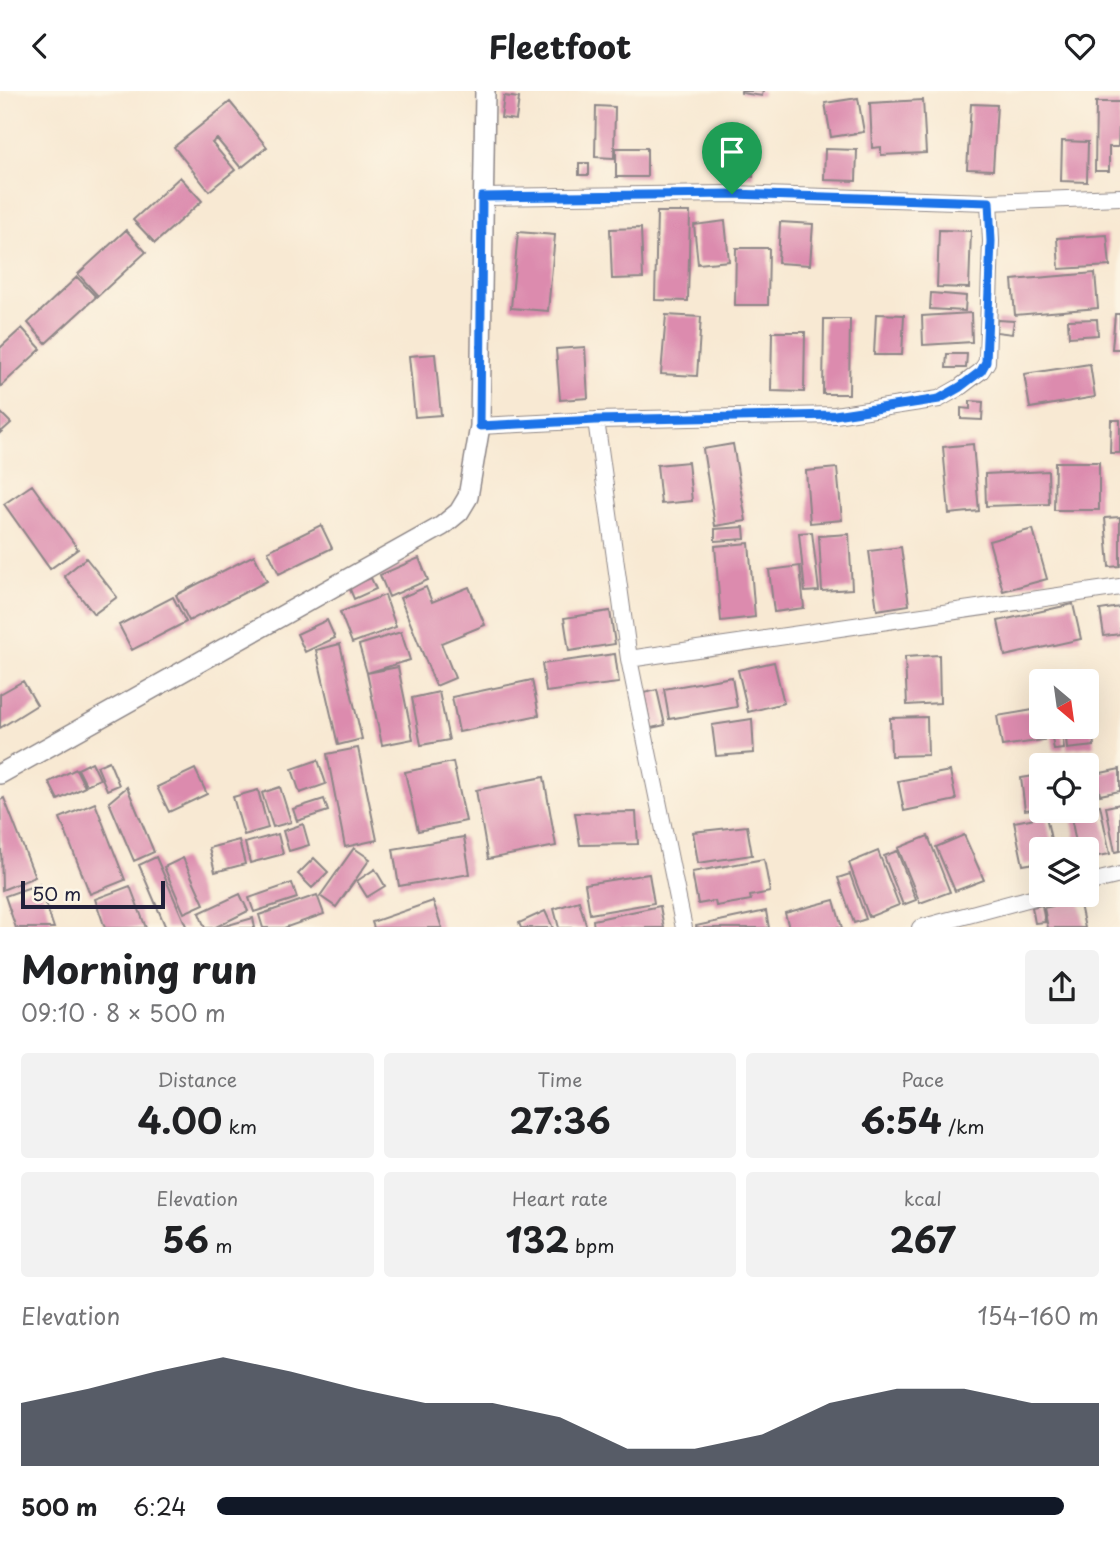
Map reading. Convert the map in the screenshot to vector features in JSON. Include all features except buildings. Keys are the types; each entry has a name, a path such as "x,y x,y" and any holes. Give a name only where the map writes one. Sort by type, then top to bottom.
{"street":[{"path":"0,774 442,526 460,512 468,497 480,426 485,91"},
{"path":"482,197 732,194 989,202 1120,197"},
{"path":"480,426 596,420 835,415 939,399 981,371 986,362 991,241 989,202"},
{"path":"596,420 629,659 684,927"},
{"path":"629,659 1120,587"},
{"path":"1099,880 1120,875"},
{"path":"920,927 1029,898"}],"route":[{"path":"732,194 989,202 991,241 986,362 981,371 939,399 835,415 596,420 480,426 482,197 732,194"}]}
